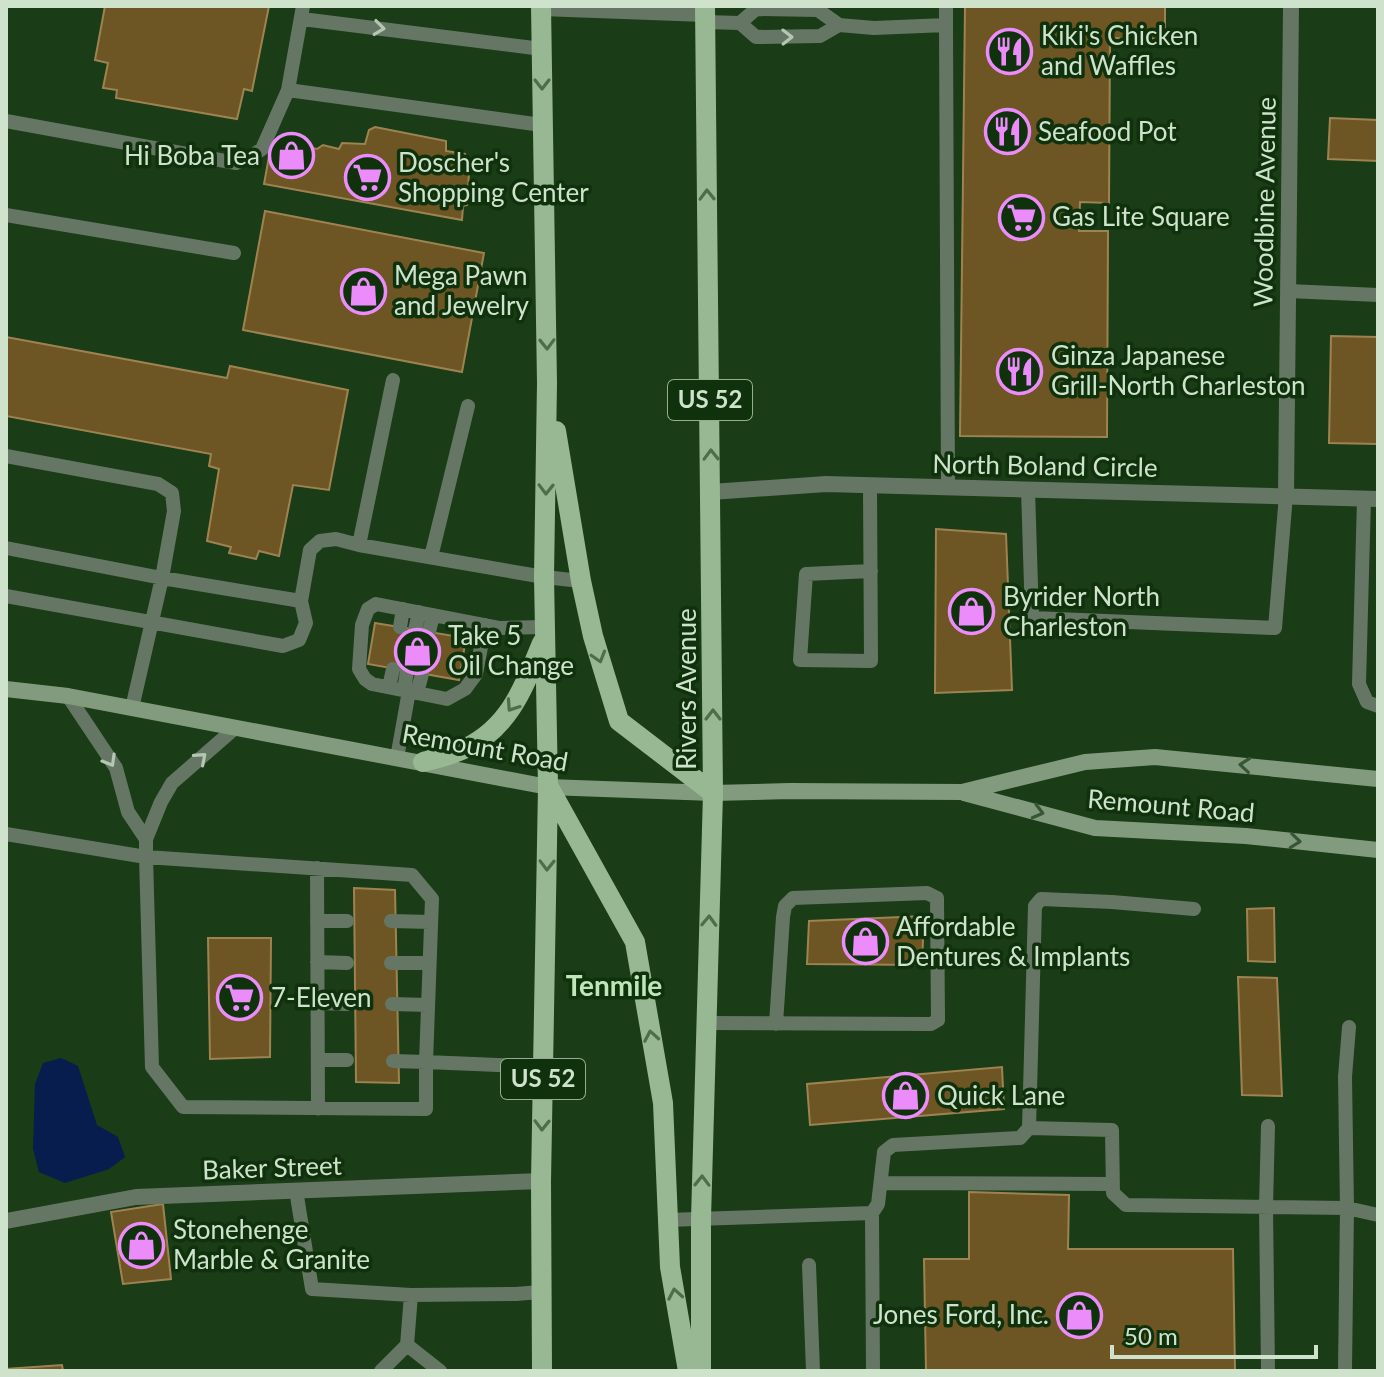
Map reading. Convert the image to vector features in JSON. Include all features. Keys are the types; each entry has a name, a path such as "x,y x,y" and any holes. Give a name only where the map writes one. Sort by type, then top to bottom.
{"main road":[{"name":"US 52","path":"541,7 547,383 544,577 548,787 541,1181 542,1371"},
{"name":"Rivers Avenue","path":"701,1371 701,1219 713,793 705,14"},
{"path":"547,383 581,581 593,636 619,721 713,793"},
{"path":"423,762 465,749 501,721 516,704 545,631"},
{"name":"Remount Road","path":"6,689 68,696 548,787 713,793 962,792 1085,762 1155,757 1378,779"},
{"path":"548,787 635,942 663,1103 670,1267 688,1371"},
{"name":"Remount Road","path":"962,792 1095,828 1246,836 1378,850"}],"street":[{"name":"Woodbine Avenue","path":"1286,495 1291,6"},
{"name":"North Boland Circle","path":"711,492 826,484 1371,499"},
{"name":"Baker Street","path":"6,1221 136,1197 541,1181"}],"lane":[{"path":"946,6 948,487"},
{"path":"541,7 705,14 740,23 756,37 820,36 839,25"},
{"path":"740,23 756,9 791,9 818,10 839,25 874,28 946,25"},
{"path":"6,121 236,163 262,149 288,90 303,12 542,49"},
{"path":"288,90 542,125"},
{"path":"6,215 234,253"},
{"path":"1288,291 1378,295"},
{"path":"359,545 393,380"},
{"path":"431,557 468,406"},
{"path":"6,456 158,484 172,493 174,511 162,578 132,708"},
{"path":"870,486 871,571 871,661 800,660 806,574 871,571"},
{"path":"1028,489 1032,618 1275,628 1286,495"},
{"path":"1371,499 1359,684 1367,702 1378,706"},
{"path":"6,596 283,646 299,640 306,623 301,601 310,550 320,541 336,539 581,581"},
{"path":"6,548 301,601"},
{"path":"485,625 476,674 465,689 447,699 372,684 359,669 362,625 368,609 376,604 426,614 485,625 500,628 545,631"},
{"path":"400,627 403,609"},
{"path":"422,631 426,614"},
{"path":"397,758 407,671 405,690"},
{"path":"68,696 116,768 128,812 146,839"},
{"path":"6,834 146,857 412,875 432,899 426,1109 183,1107 152,1067 146,857 146,839 172,783 234,729"},
{"path":"317,868 318,1109"},
{"path":"706,1023 776,1024 931,1024 938,1020 937,898 927,893 793,898 785,906 783,917 776,1024"},
{"path":"873,1371 872,1213 878,1204 884,1152 893,1145 1020,1138 1029,1128 1035,906 1041,899 1194,909"},
{"path":"317,921 347,921"},
{"path":"391,921 431,922"},
{"path":"317,962 347,963"},
{"path":"391,963 429,963"},
{"path":"318,1003 347,1004"},
{"path":"392,1004 428,1005"},
{"path":"1345,1371 1345,1077 1349,1027"},
{"path":"318,1060 347,1060"},
{"path":"393,1061 543,1067"},
{"path":"1268,1126 1268,1371"},
{"path":"1029,1128 1112,1130 1113,1193 1126,1205 1347,1208 1378,1215"},
{"path":"881,1183 1113,1184"},
{"path":"296,1190 312,1289 411,1295 540,1292"},
{"path":"667,1220 872,1213"},
{"path":"809,1265 813,1371"},
{"path":"381,1371 407,1345 411,1295"},
{"path":"407,1345 440,1371"}],"water":[{"path":"61,1058 78,1066 97,1125 118,1137 125,1157 109,1169 65,1183 39,1172 33,1149 35,1084 43,1063"}],"building":[{"path":"105,6 269,6 252,91 244,89 237,119 116,98 117,90 103,88 108,63 95,60"},
{"name":"Gas Lite Square","path":"965,6 1165,6 1165,39 1110,38 1109,203 1080,202 1079,231 1108,231 1107,437 960,436"},
{"path":"1330,118 1378,120 1378,161 1328,159"},
{"name":"Doscher's Shopping Center","path":"375,127 446,141 446,151 465,154 469,173 467,205 463,206 462,220 264,184 272,140 317,149 323,145 339,149 342,143 365,144 369,130"},
{"name":"Mega Pawn and Jewelry","path":"265,211 484,253 462,372 243,330"},
{"path":"1331,336 1378,337 1378,444 1329,443"},
{"path":"6,337 227,378 230,366 348,390 329,490 293,485 279,556 259,551 256,559 229,553 231,547 207,541 219,469 209,466 211,454 6,416"},
{"name":"Byrider North Charleston","path":"936,529 1006,534 1012,690 935,693"},
{"name":"Take 5 Oil Change","path":"375,623 466,638 459,680 368,664"},
{"path":"354,888 395,890 399,1083 356,1082"},
{"path":"1274,908 1275,962 1248,961 1247,909"},
{"name":"Affordable Dentures & Implants","path":"924,916 922,965 807,964 809,921"},
{"name":"7-Eleven","path":"208,938 271,938 270,1057 210,1059"},
{"path":"1238,977 1277,978 1282,1096 1242,1095"},
{"name":"Quick Lane","path":"1002,1067 1004,1109 810,1125 807,1084"},
{"name":"Jones Ford, Inc.","path":"969,1192 1069,1195 1068,1249 1233,1249 1235,1371 926,1371 924,1259 969,1259"},
{"name":"Stonehenge Marble & Granite","path":"163,1204 171,1279 123,1284 111,1212"},
{"path":"62,1365 63,1371 6,1371 6,1369"}],"place":[{"name":"Kiki's Chicken and Waffles","path":"1010,51"},
{"name":"Seafood Pot","path":"1007,132"},
{"name":"Hi Boba Tea","path":"291,156"},
{"name":"Doscher's Shopping Center","path":"367,178"},
{"name":"Gas Lite Square","path":"1021,217"},
{"name":"Mega Pawn and Jewelry","path":"363,291"},
{"name":"Ginza Japanese Grill-North Charleston","path":"1020,371"},
{"name":"Byrider North Charleston","path":"972,612"},
{"name":"Take 5 Oil Change","path":"417,651"},
{"name":"Affordable Dentures & Implants","path":"865,942"},
{"name":"7-Eleven","path":"240,998"},
{"name":"Quick Lane","path":"906,1096"},
{"name":"Stonehenge Marble & Granite","path":"142,1245"},
{"name":"Jones Ford, Inc.","path":"1080,1315"}],"district":[{"name":"Tenmile","path":"614,986"}]}
